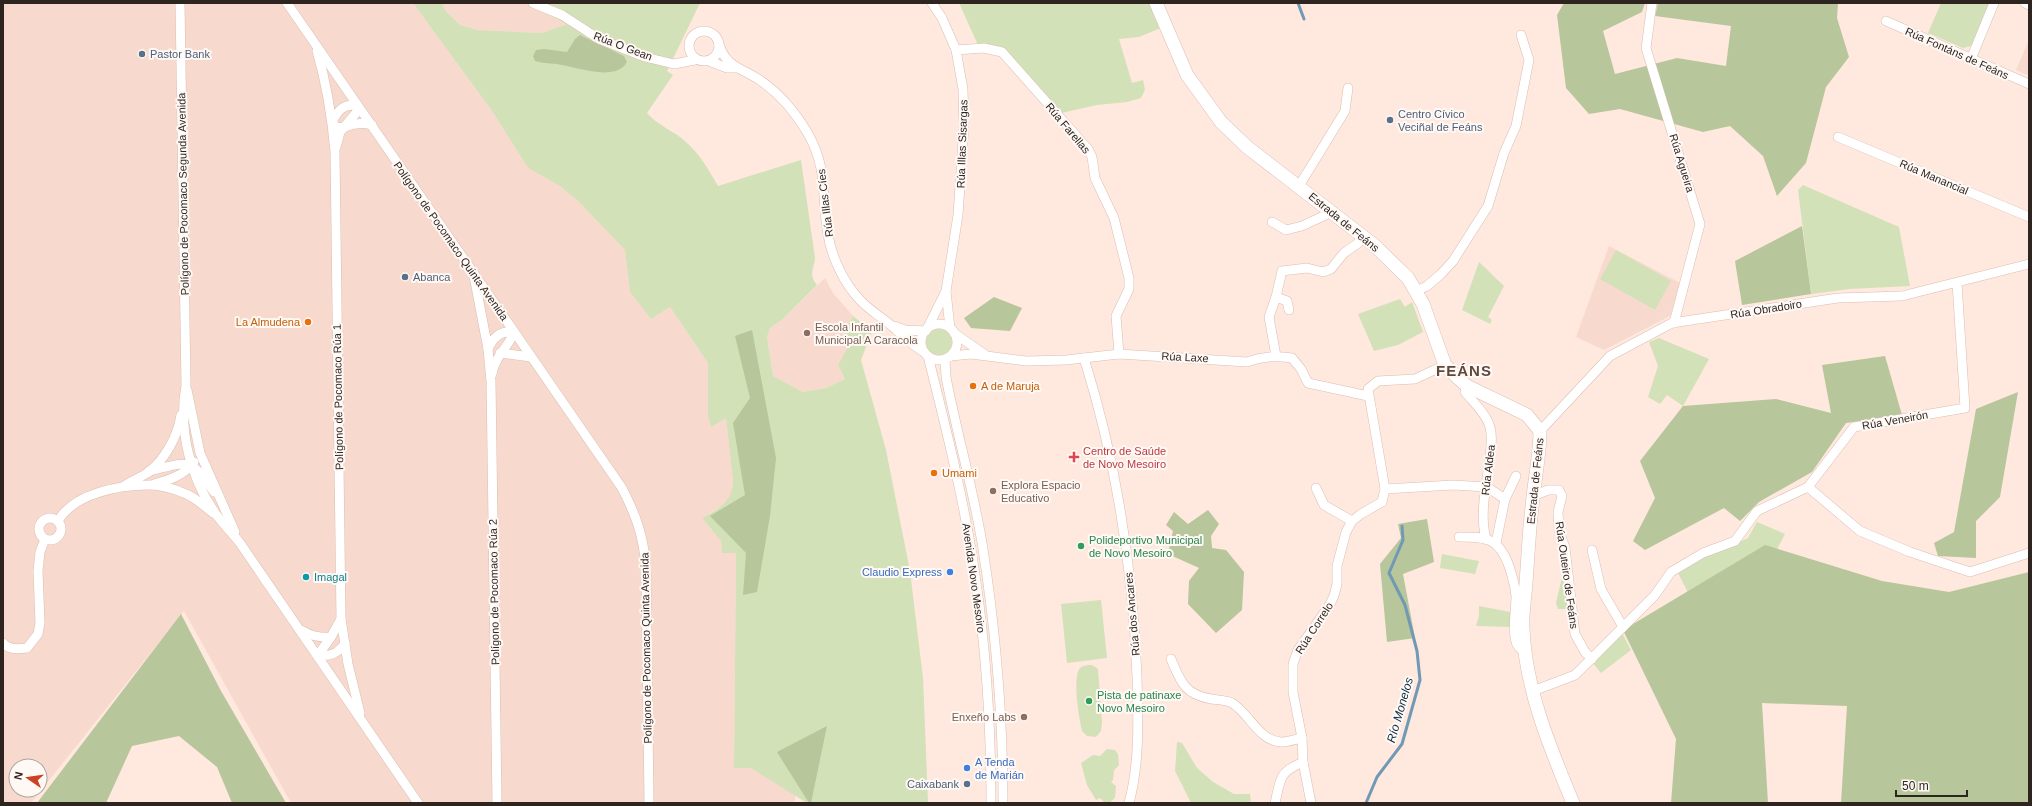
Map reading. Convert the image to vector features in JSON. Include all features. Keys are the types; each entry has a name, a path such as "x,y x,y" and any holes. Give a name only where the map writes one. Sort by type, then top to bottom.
{"street":[{"name":"Polígono de Pocomaco Segunda Avenida","path":"180,3 186,385 183,404 185,435 197,480 218,517"},
{"name":"Polígono de Pocomaco Quinta Avenida","path":"287,3 622,488 635,513 643,540 646,566 649,803"},
{"name":"Rúa O Gean","path":"533,3 562,15 599,39 644,57 674,64 695,60"},
{"name":"Rúa Illas Sisargas","path":"932,3 942,18 956,50 963,89 963,171 958,215 946,291 952,331"},
{"name":"Estrada de Feáns","path":"1156,3 1187,75 1221,122 1247,147 1363,237 1408,278 1416,291 1445,365 1467,386 1527,415 1540,431 1540,453 1533,496 1523,627 1525,654 1533,691 1556,763 1573,803"},
{"name":"Rúa Agueira","path":"1652,3 1646,48 1700,224 1674,323"},
{"path":"1971,59 1994,3"},
{"path":"2025,3 2029,4"},
{"name":"Rúa Fontáns de Feáns","path":"1886,21 2029,84"},
{"name":"Rúa Illas Cíes","path":"737,68 720,66 709,61 702,62 695,60 690,55 688,48 692,35 698,31 705,30 712,33 717,38 722,55 737,68 760,80 777,94 794,112 807,132 818,154 824,180 828,236 836,261 846,282 860,300 892,326 912,345 926,354"},
{"path":"1416,291 1427,286 1453,261 1488,206 1504,153 1516,126 1529,60 1521,35"},
{"name":"Polígono de Pocomaco Rúa 1","path":"314,42 326,81 335,152 342,619 352,685 362,719"},
{"path":"709,61 715,57 719,44"},
{"name":"Rúa Farellas","path":"956,50 984,48 1002,52 1088,149 1092,157 1095,178 1114,218 1129,278 1128,289 1116,316 1119,354"},
{"path":"1299,186 1345,111 1348,88"},
{"path":"344,128 356,113 358,106 350,104 341,108 332,122 336,127 344,128 352,124 364,123 372,125"},
{"name":"Polígono de Pocomaco Rúa 1","path":"335,152 344,128"},
{"name":"Rúa Manancial","path":"1838,137 2029,217"},
{"path":"1272,222 1286,230 1302,226 1332,212"},
{"path":"1276,356 1269,317 1276,297 1282,271 1307,268 1323,272 1331,270 1344,253 1357,244 1363,237"},
{"name":"Rúa Obradoiro","path":"1540,431 1610,356 1674,323 1838,298 1902,296 2029,264"},
{"name":"Polígono de Pocomaco Rúa 2","path":"474,274 488,349 491,381 497,803"},
{"name":"Rúa Veneirón","path":"1808,487 1854,428 1965,408 1957,283"},
{"name":"Rúa Illas Sisargas","path":"926,330 946,291"},
{"path":"1276,297 1287,302 1289,310"},
{"path":"938,324 952,331 956,345 948,357 933,359 926,354 921,340 926,330 938,324"},
{"name":"Rúa Illas Cíes","path":"892,326 905,330 926,330"},
{"path":"488,349 491,341 497,335 506,331 514,332"},
{"name":"Rúa Laxe","path":"952,331 974,349 987,356"},
{"name":"Polígono de Pocomaco Rúa 2","path":"491,381 494,365 500,353 511,341 514,332"},
{"path":"500,353 531,357"},
{"name":"Avenida Novo Mesoiro","path":"926,354 961,493 978,598 988,692 991,803"},
{"name":"Rúa Laxe","path":"948,357 987,356 1026,361 1084,358 1119,354 1247,362 1260,357 1276,356 1292,358 1301,369 1308,382 1368,396"},
{"name":"Avenida Novo Mesoiro","path":"948,357 946,377 973,494 990,604 1000,693 1003,803"},
{"name":"Rúa dos Ancares","path":"1084,358 1105,437 1124,536 1131,591 1135,643 1138,751 1135,779 1129,803"},
{"path":"1316,488 1324,505 1352,521 1382,502 1385,489 1368,389 1378,380 1415,379 1445,365"},
{"name":"Polígono de Pocomaco Segunda Avenida","path":"186,385 200,453 240,543"},
{"name":"Rúa Aldea","path":"1467,386 1465,392 1483,412 1490,425 1492,441 1482,526 1486,539"},
{"path":"149,472 172,442 180,424 183,404"},
{"path":"121,487 151,485 169,480 188,470 200,453"},
{"path":"58,521 70,506 90,496 121,487 149,472 174,464 192,465 200,472 225,509"},
{"path":"1496,543 1505,499 1516,476"},
{"path":"151,485 170,488 188,494 218,517 240,543 362,719 418,803"},
{"path":"1385,489 1453,485 1487,487 1505,499"},
{"path":"1533,691 1575,675 1655,595 1671,572 1703,553 1735,541 1757,511 1808,487 1860,531 1910,552 1970,572 2029,553"},
{"name":"Rúa Outeiro de Feáns","path":"1533,496 1548,490 1559,490 1562,496 1558,512 1559,530 1565,548 1575,634 1585,652 1592,659"},
{"path":"53,518 58,521 62,529 60,535 56,539 50,541 45,539 40,534 39,528 42,522 53,518"},
{"name":"Rúa Correlo","path":"1310,803 1303,762 1302,738 1293,692 1293,664 1298,650 1329,606 1334,596 1342,543 1352,521"},
{"path":"1459,537 1476,537 1486,539 1496,543 1504,552 1512,574 1516,596 1514,613 1516,643 1525,654"},
{"path":"3,643 5,646 16,650 26,648 38,634 40,623 38,571 40,552 45,539"},
{"path":"1592,550 1601,589 1623,627"},
{"path":"318,655 342,619"},
{"path":"300,630 310,636 322,638 331,637"},
{"path":"318,655 334,654 342,648 345,642"},
{"path":"1171,659 1186,689 1194,694 1231,703 1248,716 1256,730 1272,739 1281,742 1302,738"},
{"path":"1275,803 1282,776 1286,770 1303,762"}],"shaded area":[{"path":"3,3 413,3 492,111 528,168 560,186 579,202 625,250 630,292 651,319 670,307 708,363 708,416 726,417 733,482 732,492 725,504 702,518 721,541 736,552 734,768 751,768 796,795 794,803 291,803 184,611 48,782 48,758 8,758 8,798 35,798 31,803 3,803"},
{"path":"442,3 524,3 567,24 542,33 478,30 460,25 445,10"},
{"path":"2029,40 2029,76 2016,70"},
{"path":"1609,246 1680,283 1670,316 1604,350 1576,337"},
{"name":"Escola Infantil Municipal A Caracola","path":"825,278 833,293 853,316 846,329 847,348 838,365 845,379 826,388 803,392 773,376 767,337 770,328 783,319"}],"green space":[{"path":"413,3 442,3 445,10 460,25 478,30 542,33 567,24 524,3 700,3 667,71 673,75 647,113 651,118 677,135 692,148 704,163 718,186 801,160 815,258 812,275 817,285 783,319 770,328 767,337 773,376 803,392 826,388 845,379 838,365 847,348 846,329 853,316 872,331 861,360 886,450 910,571 923,678 928,803 807,803 751,768 734,768 736,553 722,553 721,541 702,518 724,504 730,495 733,482 726,418 711,427 708,416 708,363 670,307 651,319 630,292 625,250 579,202 560,186 528,168 492,111"},
{"path":"959,3 1149,3 1161,28 1139,37 1119,39 1132,83 1143,80 1145,90 1141,98 1127,102 1097,105 1061,113 1003,50 978,45"},
{"path":"1564,3 1645,3 1642,12 1603,31 1615,74 1677,58 1726,66 1731,26 1655,16 1658,3 1838,3 1837,18 1849,57 1826,87 1806,163 1777,196 1763,156 1730,126 1703,132 1620,109 1589,114 1566,88 1557,15"},
{"path":"1941,3 1989,3 1971,46 1963,48 1928,33"},
{"path":"580,35 624,56 627,62 621,68 614,71 594,72 564,65 535,61 533,56 536,50 544,49 567,52 575,39"},
{"path":"1803,185 1899,227 1910,286 1849,289 1811,294 1798,190"},
{"path":"1802,226 1811,294 1742,305 1735,261"},
{"path":"1616,250 1671,281 1655,310 1600,279"},
{"path":"1479,262 1504,286 1488,317 1492,320 1490,324 1462,310"},
{"path":"994,297 1022,308 1010,331 971,328 964,318"},
{"path":"1400,299 1405,307 1412,302 1423,332 1398,345 1374,351 1358,314"},
{"path":"939,329 948,333 952,342 948,351 939,355 930,351 926,342 930,333"},
{"path":"752,330 776,458 770,516 757,592 743,595 746,553 710,516 745,495 733,423 750,398 735,336"},
{"path":"1659,338 1709,359 1683,406 1667,395 1660,404 1648,397 1658,366 1649,342"},
{"path":"1885,356 1902,415 1846,423 1812,472 1759,502 1740,521 1724,508 1645,550 1633,541 1655,498 1640,461 1683,406 1776,399 1831,413 1822,365"},
{"path":"2018,392 2000,497 1976,521 1976,558 1938,556 1934,543 1954,532 1976,409"},
{"path":"1208,510 1219,524 1211,536 1212,548 1226,550 1244,572 1242,610 1216,633 1188,604 1189,581 1199,568 1168,554 1173,531 1166,525 1174,512 1188,524"},
{"path":"1427,519 1434,562 1403,574 1415,638 1387,642 1380,564 1401,538 1398,524"},
{"path":"1757,522 1785,534 1746,608 1699,614 1678,573 1705,557 1748,538"},
{"path":"1765,545 1882,581 1949,592 2029,572 2029,800 2026,803 1841,803 1847,706 1762,703 1768,803 1671,803 1676,739 1623,630"},
{"path":"1442,554 1479,561 1475,574 1440,568"},
{"path":"1562,577 1565,579 1569,609 1558,609 1556,603"},
{"path":"1101,600 1107,658 1067,663 1061,604"},
{"path":"1479,606 1510,612 1511,627 1476,626 1479,616"},
{"path":"181,614 221,691 286,803 232,803 217,767 179,736 132,746 106,803 37,803 41,798 48,798 48,789"},
{"path":"1622,633 1631,650 1601,673 1592,662"},
{"name":"Pista de patinaxe Novo Mesoiro","path":"1092,665 1098,669 1102,723 1101,731 1096,737 1087,736 1082,731 1076,689 1080,668"},
{"path":"827,726 811,803 809,803 777,752"},
{"path":"1177,742 1182,743 1197,768 1213,782 1234,794 1250,794 1251,803 1191,803 1175,771"},
{"path":"1107,749 1115,750 1118,754 1119,765 1114,770 1113,780 1111,782 1116,786 1115,798 1110,802 1104,802 1100,798 1096,800 1087,785 1081,763 1093,755 1100,756"}],"waterway":[{"name":"Río Monelos","path":"1298,3 1304,19"},
{"name":"Río Monelos","path":"1366,803 1377,777 1402,744 1420,680 1417,651 1405,605 1389,573 1403,540 1402,526"}],"place":[{"name":"Pastor Bank","path":"142,54"},
{"name":"Centro Cívico Veciñal de Feáns","path":"1390,120"},
{"name":"Abanca","path":"405,277"},
{"name":"La Almudena","path":"308,322"},
{"name":"Escola Infantil Municipal A Caracola","path":"807,333"},
{"name":"A de Maruja","path":"973,386"},
{"name":"Centro de Saúde de Novo Mesoiro","path":"1074,457"},
{"name":"Umami","path":"934,473"},
{"name":"Explora Espacio Educativo","path":"993,491"},
{"name":"Polideportivo Municipal de Novo Mesoiro","path":"1081,546"},
{"name":"Claudio Express","path":"950,572"},
{"name":"Imagal","path":"306,577"},
{"name":"Pista de patinaxe Novo Mesoiro","path":"1089,701"},
{"name":"Enxeño Labs","path":"1024,717"},
{"name":"A Tenda de Marián","path":"967,768"},
{"name":"Caixabank","path":"967,784"}],"district":[{"name":"FEÁNS","path":"1464,370"}]}
